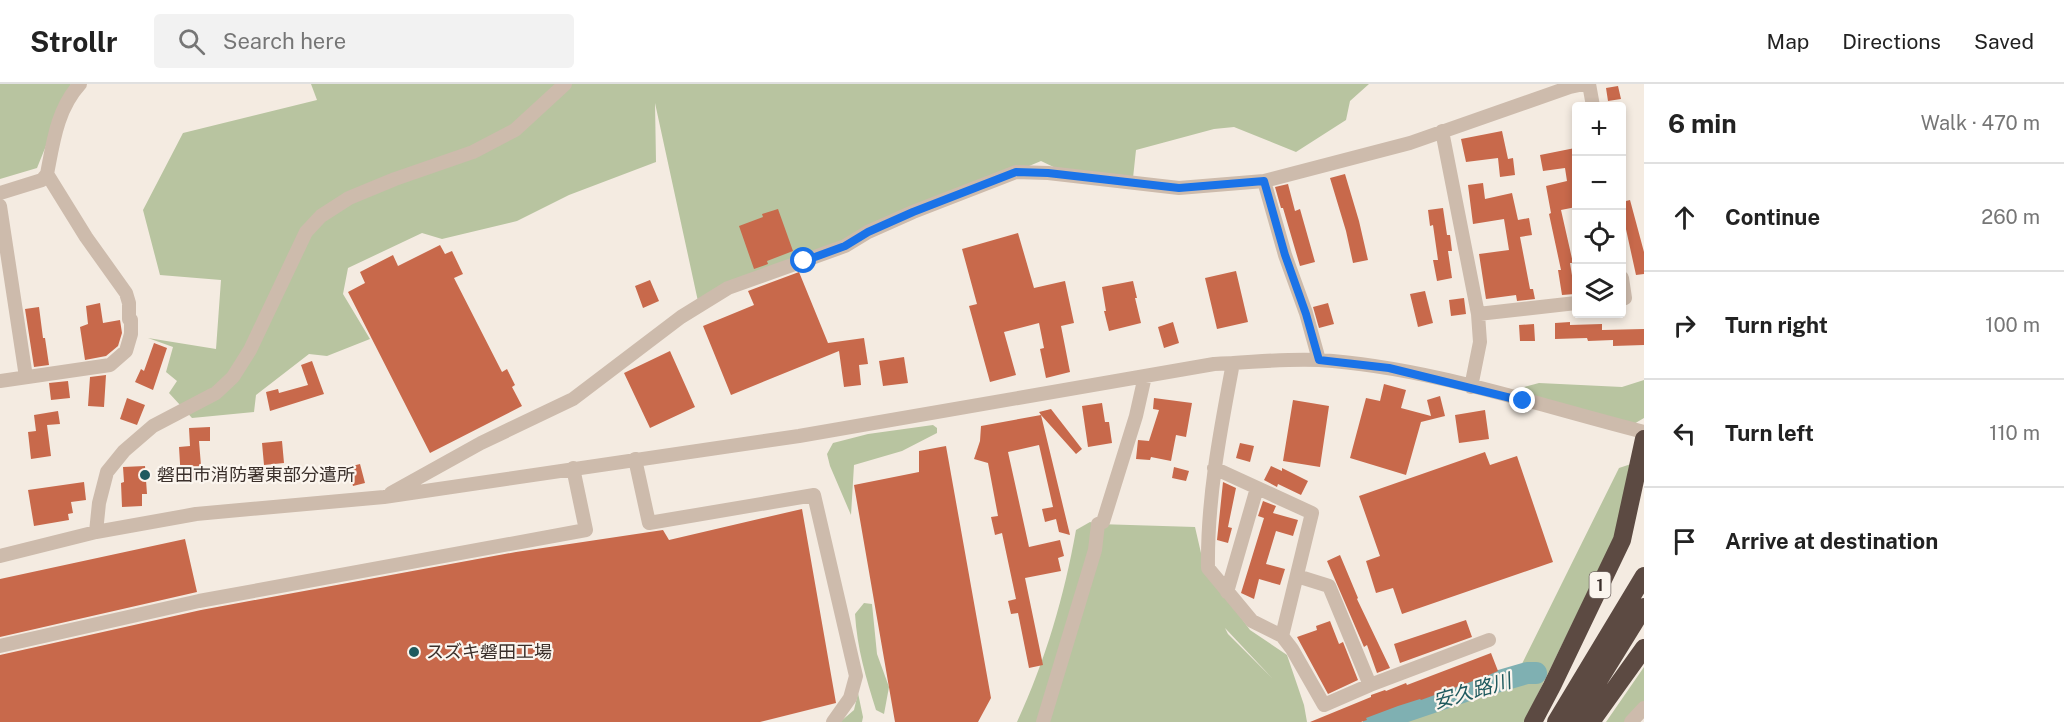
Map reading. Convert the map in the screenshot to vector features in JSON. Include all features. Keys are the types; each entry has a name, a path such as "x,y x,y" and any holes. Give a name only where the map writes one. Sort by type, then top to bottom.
{"highway":[{"name":"1","path":"1533,722 1622,540 1644,439"},
{"path":"1622,540 1644,493"},
{"name":"1","path":"1573,722 1607,638 1644,576"},
{"name":"1","path":"1556,722 1629,631 1644,607"},
{"path":"1591,722 1644,648"}],"street":[{"path":"0,193 42,180 47,174 59,117 80,84"},
{"path":"96,532 99,503 107,472 124,451 153,426 216,393 233,377 250,350 306,232 321,216 349,198 395,179 473,152 515,130 565,84"},
{"path":"384,497 481,443 573,399 664,329 728,288 845,246 868,232 913,212 1016,172 1048,173 1179,188 1264,181 1410,143 1584,84"},
{"path":"1589,84 1592,102"},
{"path":"1442,131 1478,314 1480,342 1471,387"},
{"path":"0,381 110,365 126,351 131,334 126,293 90,243 47,174"},
{"path":"1264,181 1319,360"},
{"path":"0,206 26,377"},
{"path":"1478,314 1572,303"},
{"path":"0,556 96,532 196,514 384,497 799,436 1214,364 1319,360 1389,368 1644,432"},
{"path":"1233,363 1214,468 1208,568 1252,621 1282,636 1324,705 1489,640"},
{"path":"1043,722 1095,550 1098,524 1103,522 1136,416 1145,376"},
{"path":"635,459 649,523 814,495 856,676 850,698 833,722"},
{"path":"0,646 199,601 586,530 573,468"},
{"path":"1214,468 1312,513 1282,636"},
{"path":"1227,592 1257,488"},
{"path":"1297,576 1329,586 1370,685"},
{"path":"1631,722 1644,708"}],"green space":[{"path":"0,84 71,84 37,168 0,179"},
{"path":"311,84 1369,84 1350,101 1346,120 1296,152 1234,127 1214,129 1136,150 1133,178 1064,172 1041,161 699,306 655,103 656,162 569,195 517,221 442,239 422,233 348,268 343,294 370,339 327,356 309,354 256,395 254,412 192,418 169,393 177,381 166,372 173,347 148,338 216,349 221,280 160,275 143,210 183,133 317,100"},
{"path":"1644,380 1644,418 1627,428 1523,401 1524,387 1539,383 1622,387"},
{"path":"933,425 937,428 937,433 902,451 854,465 851,515 827,454 833,443 868,434"},
{"path":"1631,464 1615,537 1524,722 1380,722 1440,701 1512,684 1619,468"},
{"path":"1090,522 1195,527 1204,566 1250,630 1287,655 1304,705 1307,722 1017,722 1037,675 1053,628 1076,530","holes":["1225,628 1272,678 1228,634"]},
{"path":"864,603 872,604 877,654 889,687 884,714 876,710 860,651 855,614"},
{"path":"1644,667 1644,702 1627,722 1606,722"},
{"path":"858,693 862,722 840,722 854,710"}],"building":[{"path":"1618,86 1621,99 1608,101 1606,88"},
{"path":"1502,131 1508,159 1513,158 1515,175 1500,177 1498,158 1466,162 1461,139"},
{"path":"1572,149 1572,208 1561,210 1572,259 1572,263 1570,263 1572,294 1562,295 1558,270 1561,270 1549,214 1551,213 1546,186 1567,181 1565,168 1543,171 1540,155"},
{"path":"1345,174 1368,260 1353,263 1330,178"},
{"path":"1483,183 1485,199 1512,193 1518,220 1529,218 1532,235 1520,237 1530,289 1533,289 1535,299 1517,301 1516,295 1486,299 1479,254 1509,250 1504,219 1473,224 1468,185"},
{"path":"1288,184 1295,211 1300,209 1315,262 1300,266 1275,187"},
{"path":"1630,200 1644,252 1644,274 1636,275 1626,229 1626,201"},
{"path":"1443,208 1447,235 1450,235 1452,251 1448,251 1452,278 1437,281 1433,260 1438,260 1433,225 1430,226 1428,210"},
{"path":"778,209 793,251 767,261 768,264 754,269 739,226 763,217 762,214"},
{"path":"1018,233 1034,288 1065,281 1074,323 1061,326 1070,372 1046,378 1040,349 1044,348 1039,323 1004,332 1016,375 990,382 969,306 977,304 962,249"},
{"path":"440,245 445,254 452,251 463,274 454,278 502,372 507,369 515,385 512,387 522,406 430,453 348,292 365,283 360,272 393,255 398,266"},
{"path":"1236,271 1248,322 1217,329 1205,278"},
{"path":"799,272 828,343 864,338 868,364 859,365 861,385 844,387 839,351 731,395 703,326 754,305 748,291"},
{"path":"650,280 659,301 643,308 635,286"},
{"path":"1133,281 1141,323 1109,331 1102,287"},
{"path":"1425,291 1433,323 1418,327 1410,294"},
{"path":"1464,298 1466,314 1451,316 1449,300"},
{"path":"100,303 103,323 120,320 122,333 118,346 106,356 85,360 80,327 88,324 86,306"},
{"path":"1328,303 1334,324 1319,328 1313,307"},
{"path":"39,307 49,365 34,367 25,309"},
{"path":"1173,322 1179,343 1164,348 1158,327"},
{"path":"1570,322 1570,325 1602,324 1602,330 1644,329 1644,345 1613,346 1613,340 1588,341 1587,338 1555,339 1555,323"},
{"path":"1534,324 1535,341 1520,341 1519,325"},
{"path":"154,343 167,348 153,390 135,382 141,369 144,371"},
{"path":"670,351 695,407 650,428 624,373"},
{"path":"904,357 908,383 883,386 879,361"},
{"path":"312,361 324,394 270,411 266,392 278,389 279,393 308,385 301,365"},
{"path":"106,375 104,407 88,406 90,377"},
{"path":"68,381 70,398 51,400 49,383"},
{"path":"1384,384 1406,390 1401,408 1431,416 1427,400 1440,396 1445,416 1421,422 1406,475 1350,458 1366,398 1380,401"},
{"path":"127,398 145,405 137,425 120,419"},
{"path":"1154,398 1192,403 1186,437 1176,435 1171,461 1151,457 1150,460 1136,459 1138,440 1149,441 1159,410 1153,409"},
{"path":"1293,400 1329,406 1320,467 1283,461"},
{"path":"1102,403 1105,422 1109,422 1112,443 1088,447 1082,406"},
{"path":"1051,409 1082,449 1076,454 1039,412"},
{"path":"1485,410 1489,439 1459,443 1455,415"},
{"path":"58,411 60,424 47,425 51,456 31,459 28,432 36,431 34,415"},
{"path":"1041,415 1070,535 1059,532 1056,519 1045,522 1042,509 1053,507 1039,445 1008,452 1029,547 1060,540 1064,556 1058,558 1061,571 1025,578 1043,665 1029,668 1018,613 1011,614 1008,601 1016,599 1002,533 995,535 991,517 998,516 988,463 974,459 980,441 981,426"},
{"path":"210,427 210,441 199,441 202,478 181,480 179,447 190,446 189,428"},
{"path":"282,441 284,463 264,465 262,443"},
{"path":"1240,443 1254,446 1250,462 1236,458"},
{"path":"946,446 991,698 978,722 895,722 854,485 919,472 919,451"},
{"path":"1485,452 1490,465 1517,456 1553,562 1402,614 1393,588 1376,593 1366,561 1380,556 1359,496"},
{"path":"360,464 365,483 353,486 348,467"},
{"path":"145,466 147,494 142,494 142,506 122,507 123,467"},
{"path":"1271,466 1282,471 1282,468 1308,481 1301,495 1264,480"},
{"path":"1174,467 1189,471 1186,481 1172,478"},
{"path":"84,482 86,500 71,502 73,513 68,514 69,520 34,526 28,490"},
{"path":"1223,482 1236,488 1228,527 1232,528 1228,543 1217,540"},
{"path":"1263,501 1276,506 1273,513 1298,520 1293,536 1276,531 1266,564 1285,569 1280,585 1259,579 1254,599 1241,593 1264,518 1258,516"},
{"name":"スズキ磐田工場","path":"802,509 836,703 760,722 0,722 0,655 201,610 516,552 663,530 669,540"},
{"path":"185,539 197,592 0,637 0,579"},
{"path":"1340,555 1357,599 1390,668 1377,673 1367,645 1364,647 1327,561"},
{"path":"1466,620 1472,637 1400,663 1394,644"},
{"path":"1330,621 1339,644 1343,642 1358,680 1328,694 1297,637 1317,630 1316,626"},
{"path":"1491,653 1498,671 1484,677 1398,706 1361,722 1310,722 1371,697 1371,695 1406,683 1407,685"}],"waterway":[{"name":"安久路川","path":"1374,722 1465,691 1527,673 1536,673"}],"place":[{"name":"磐田市消防署東部分遣所","path":"145,475"},
{"name":"スズキ磐田工場","path":"414,652"}],"route":[{"path":"804,261 845,246 868,232 913,212 1016,172 1048,173 1162,188 1264,181 1319,360 1389,368 1523,401"}]}
